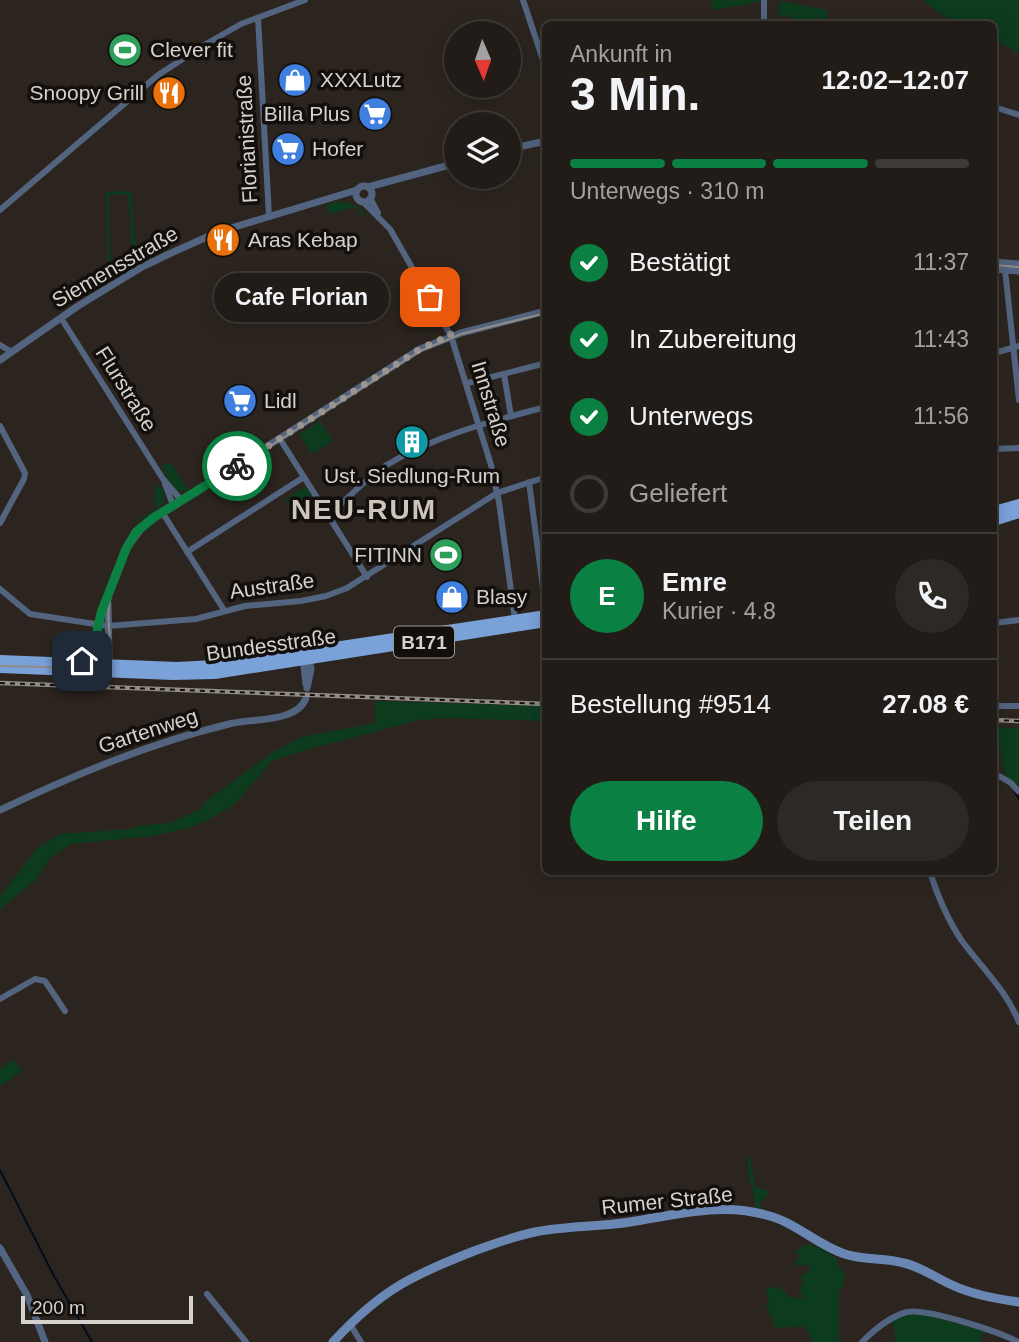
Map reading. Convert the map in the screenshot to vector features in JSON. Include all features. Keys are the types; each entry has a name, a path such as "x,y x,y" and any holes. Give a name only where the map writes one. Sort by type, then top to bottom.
{"main road":[{"path":"997,511 1019,504"},
{"path":"997,520 1019,513"},
{"name":"Bundesstraße","path":"306,658 542,614"},
{"name":"Bundesstraße","path":"0,660 206,674 542,623"},
{"name":"Bundesstraße","path":"0,668 103,667"},
{"name":"Rumer Straße","path":"333,1342 380,1297 407,1280 448,1261 518,1236 718,1209 748,1211 775,1217 843,1254 907,1263 961,1289 987,1297 1019,1302"}],"street":[{"path":"0,210 158,75 241,24 305,0"},
{"path":"523,0 542,56"},
{"path":"764,0 764,21"},
{"name":"Florianistraße","path":"258,18 269,216"},
{"path":"997,108 1019,115"},
{"path":"521,146 542,142"},
{"name":"Siemensstraße","path":"1,357 146,265 218,232 336,195 364,195 389,181 444,166"},
{"name":"Innstraße","path":"364,195 390,229 451,335 480,424 497,493 515,620"},
{"path":"997,262 1019,264"},
{"path":"997,269 1019,271"},
{"path":"1005,270 1016,347 1019,400"},
{"path":"103,667 103,625 108,599 131,539 145,524 420,349 451,335 542,312"},
{"name":"Flurstraße","path":"61,318 163,479 181,500"},
{"path":"0,345 12,352"},
{"path":"997,352 1016,347"},
{"path":"468,383 542,364"},
{"path":"504,374 511,416"},
{"path":"328,515 384,467 454,433 542,408"},
{"path":"0,426 25,473 0,523"},
{"path":"280,439 367,577"},
{"path":"997,449 1019,448"},
{"path":"187,552 304,477"},
{"name":"Austraße","path":"0,589 30,614 103,625 185,620 223,611 321,597 347,588 367,577 497,493 542,478"},
{"name":"Flurstraße","path":"163,479 173,505"},
{"path":"529,482 542,582"},
{"path":"162,512 223,611"},
{"path":"997,623 1019,620"},
{"path":"75,663 91,654 103,625"},
{"name":"Gartenweg","path":"0,810 65,779 115,760 227,724 290,714 302,706 306,698"},
{"path":"997,706 1019,706"},
{"path":"997,775 1018,791"},
{"path":"931,875 951,924 999,986 1019,1021"},
{"path":"0,999 40,978 45,981 65,1011"},
{"path":"0,1248 27,1295 45,1342"},
{"path":"207,1294 246,1342"},
{"path":"862,1342 880,1325 908,1312 919,1311 965,1323 1018,1342"},
{"path":"350,1324 361,1342"}],"green space":[{"path":"710,0 759,0 759,2 713,10"},
{"path":"923,0 1019,0 1019,53 997,42 997,21 956,21 941,14"},
{"path":"780,1 826,10 828,21 790,21 790,15 778,16"},
{"path":"131,191 137,262 135,267 116,276 116,269 132,268 130,212 128,194 109,195 111,280 108,281 106,192"},
{"path":"338,202 354,205 365,215 362,216 356,207 330,214 325,205"},
{"path":"320,421 333,441 312,454 299,434"},
{"path":"172,464 188,491 179,491 172,485 161,467"},
{"path":"156,484 164,491 165,502 138,522 137,520 157,507 154,499"},
{"path":"306,488 320,508 299,521 285,500"},
{"path":"375,701 542,706 542,721 448,718 419,720 272,761 235,804 192,827 153,836 71,844 50,858 37,879 0,909 0,897 37,848 61,834 169,823 203,808 202,804 273,752 301,737 375,723"},
{"path":"997,727 1019,728 1019,792 1005,775"},
{"path":"14,1060 22,1071 0,1086 0,1069"},
{"path":"748,1155 755,1187 768,1191 768,1196 759,1203 763,1209 756,1208 748,1170"},
{"path":"806,1244 820,1248 837,1258 839,1269 844,1270 844,1286 839,1290 839,1342 812,1342 807,1329 801,1326 776,1328 766,1305 769,1299 766,1291 768,1287 787,1292 787,1297 803,1298 799,1287 803,1285 801,1276 810,1271 808,1265 795,1265 799,1255 794,1252"},
{"path":"911,1313 993,1334 982,1333 980,1342 895,1342 891,1320"}],"waterway":[{"path":"1014,791 1019,799"},
{"path":"0,1170 54,1276 92,1342"}],"tram line":[{"path":"997,265 1019,267"},
{"path":"0,666 90,668 102,664 109,652 108,613 114,583 128,550 149,523 420,351 461,334 542,314"},
{"path":"72,663 86,659 93,652 103,606"}],"railway":[{"path":"0,683 542,704"},
{"path":"997,720 1019,721"}],"way so far":[{"path":"237,466 420,349 451,335 430,297"}],"place":[{"name":"Clever fit","path":"125,50"},
{"name":"XXXLutz","path":"295,80"},
{"name":"Snoopy Grill","path":"169,93"},
{"name":"Billa Plus","path":"375,114"},
{"name":"Hofer","path":"288,149"},
{"name":"Aras Kebap","path":"223,240"},
{"name":"Cafe Florian","path":"430,297"},
{"name":"Lidl","path":"240,401"},
{"name":"Ust. Siedlung-Rum","path":"412,442"},
{"name":"FITINN","path":"446,555"},
{"name":"Blasy","path":"452,597"}],"district":[{"name":"NEU-RUM","path":"364,509"}],"route":[{"path":"82,661 90,656 95,646 101,613 126,549 136,532 153,518 237,466"}]}
